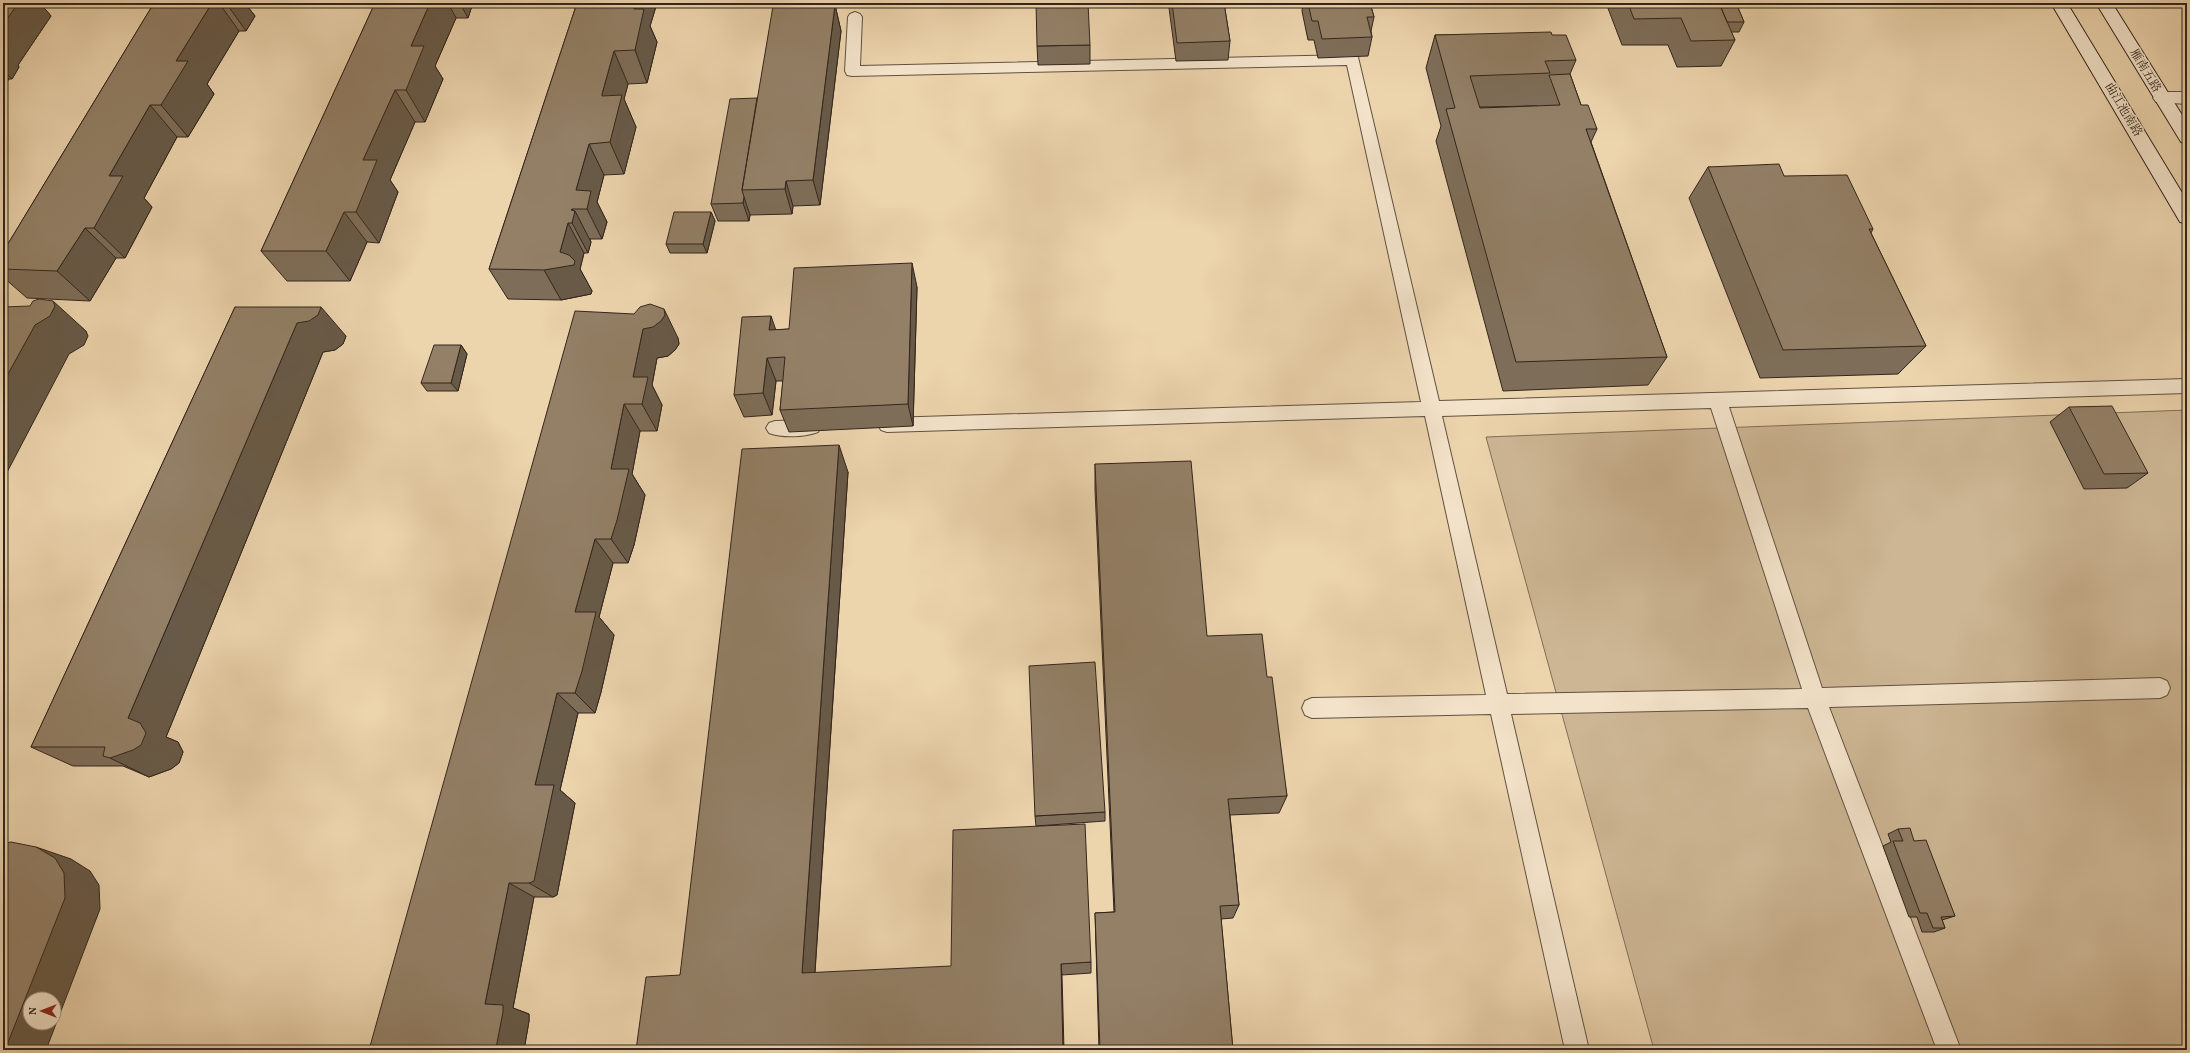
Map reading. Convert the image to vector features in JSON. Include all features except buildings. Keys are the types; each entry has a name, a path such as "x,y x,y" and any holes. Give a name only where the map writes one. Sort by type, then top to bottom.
{"main road":[{"name":"曲江池南路","path":"2059,3 2187,217"},
{"name":"雁南五路","path":"2104,3 2187,138"},
{"path":"2162,98 2187,98"}],"lane":[{"path":"855,17 852,71 1353,60 1577,1050"},
{"path":"870,426 2187,386"},
{"path":"1718,400 1815,698 1949,1050"},
{"path":"775,428 830,427"},
{"path":"1312,708 1815,698 2160,688"}],"shaded area":[{"path":"2187,410 2187,1050 1654,1050 1486,437"}]}
